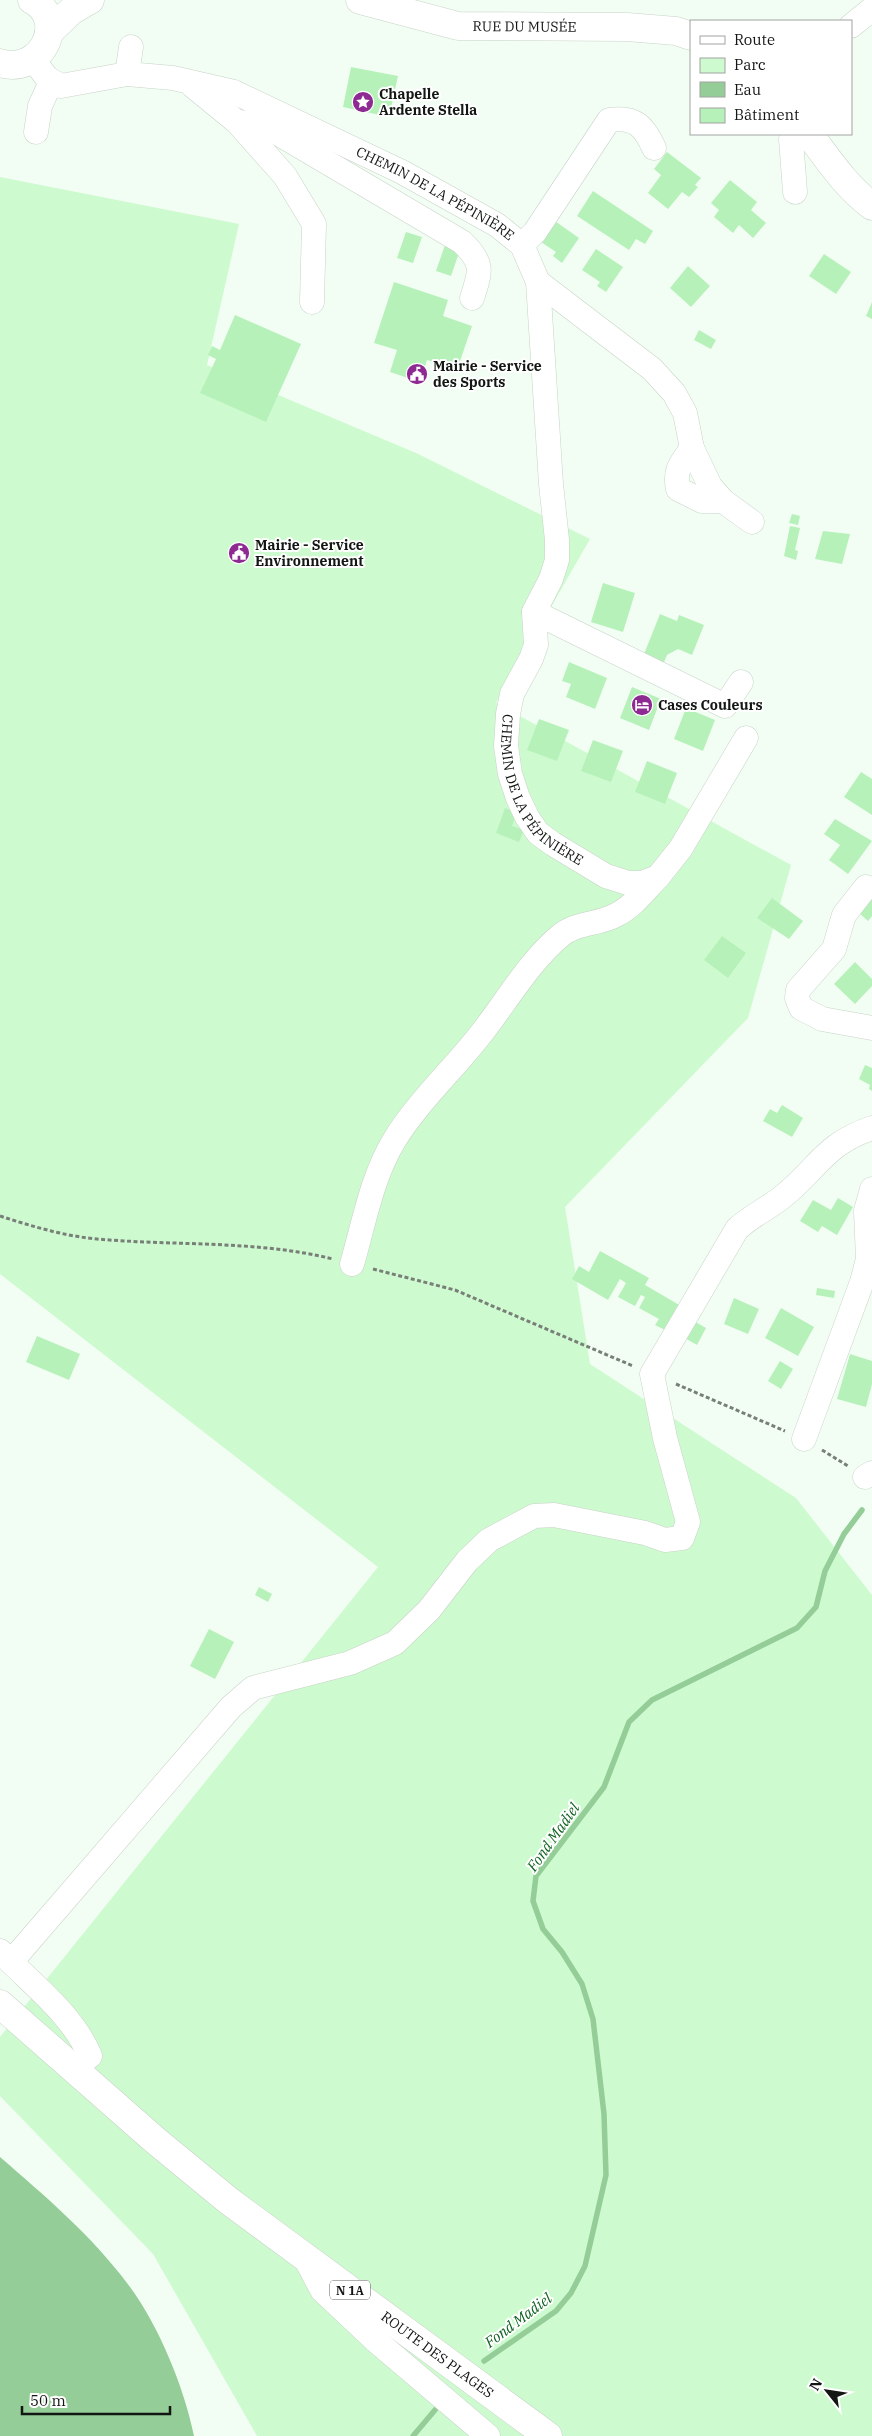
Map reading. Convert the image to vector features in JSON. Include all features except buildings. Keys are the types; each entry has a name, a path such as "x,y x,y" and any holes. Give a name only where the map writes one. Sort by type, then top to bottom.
{"main road":[{"path":"49,32 71,11 90,0"},
{"name":"RUE DU MUSÉE","path":"360,0 458,26 627,27 676,32 690,36"},
{"path":"0,63 9,66 21,65 33,59 46,43 49,32 46,16 40,1"},
{"path":"810,135 838,173 860,198 872,206"},
{"name":"N 1A","path":"0,2004 74,2069"},
{"name":"ROUTE DES PLAGES","path":"74,2069 156,2141 230,2202 548,2436"}],"street":[{"path":"852,25 872,9"},
{"path":"127,74 130,47"},
{"path":"33,59 51,82 40,106 36,132"},
{"name":"CHEMIN DE LA PÉPINIÈRE","path":"51,82 61,86 127,74 187,81 234,92 402,172 497,225 522,246 538,282 550,474 557,540 556,560 551,579 534,612 536,645 531,660 512,694 508,714 506,746 510,774 527,817 538,833 553,844 606,876 628,884 642,883 658,877"},
{"path":"187,81 237,122 285,176 314,224 312,302"},
{"path":"522,246 535,232 609,120 623,118 645,129 654,148"},
{"path":"237,122 262,124 462,242 472,252 478,263 480,273 472,298"},
{"path":"793,135 791,139 795,192"},
{"path":"538,282 652,368 674,393 686,413 692,448 710,486 723,501 752,522"},
{"path":"534,612 725,706 741,682"},
{"path":"352,1264 380,1167 395,1139 428,1095 480,1036 548,946 562,934 576,926 616,916 630,906 658,877 681,848 746,738"},
{"path":"866,887 844,916 834,949 802,984 797,998 801,1008 822,1019 872,1028"},
{"path":"74,2069 90,2056 81,2036 51,2002 5,1957 231,1707 253,1688 350,1663 395,1643 429,1610 467,1561 489,1540 534,1516 554,1515 645,1533 665,1540 682,1538 688,1522 665,1438 652,1374 737,1229 782,1198 825,1153 843,1141 872,1128"},
{"path":"804,1439 862,1282 868,1259 866,1210 872,1189"},
{"name":"ROUTE DES PLAGES","path":"304,2256 322,2290 375,2340 488,2436"}],"path":[{"path":"0,1216 27,1225 95,1239 296,1250 455,1290 804,1439 869,1475"}],"green space":[{"path":"0,177 239,224 207,365 416,453 590,539 496,703 791,865 748,1018 565,1207 590,1364 796,1498 872,1595 872,2436 257,2436 153,2254 0,2096 0,2037 378,1567 0,1274"}],"water":[{"path":"0,2157 83,2232 127,2283 149,2317 168,2356 184,2397 194,2436 0,2436"}],"waterway":[{"name":"Fond Madiel","path":"484,2361 556,2311 571,2293 585,2266 606,2175 604,2114 593,2019 582,1984 562,1952 543,1929 533,1901 536,1876 604,1787 629,1722 652,1700 797,1628 816,1607 825,1571 844,1534 862,1510"},
{"name":"Fond Madiel","path":"413,2436 435,2410"}],"place":[{"name":"Chapelle Ardente Stella","path":"363,102"},
{"name":"Mairie - Service des Sports","path":"417,374"},
{"name":"Mairie - Service Environnement","path":"239,553"},
{"name":"Cases Couleurs","path":"642,705"}]}
